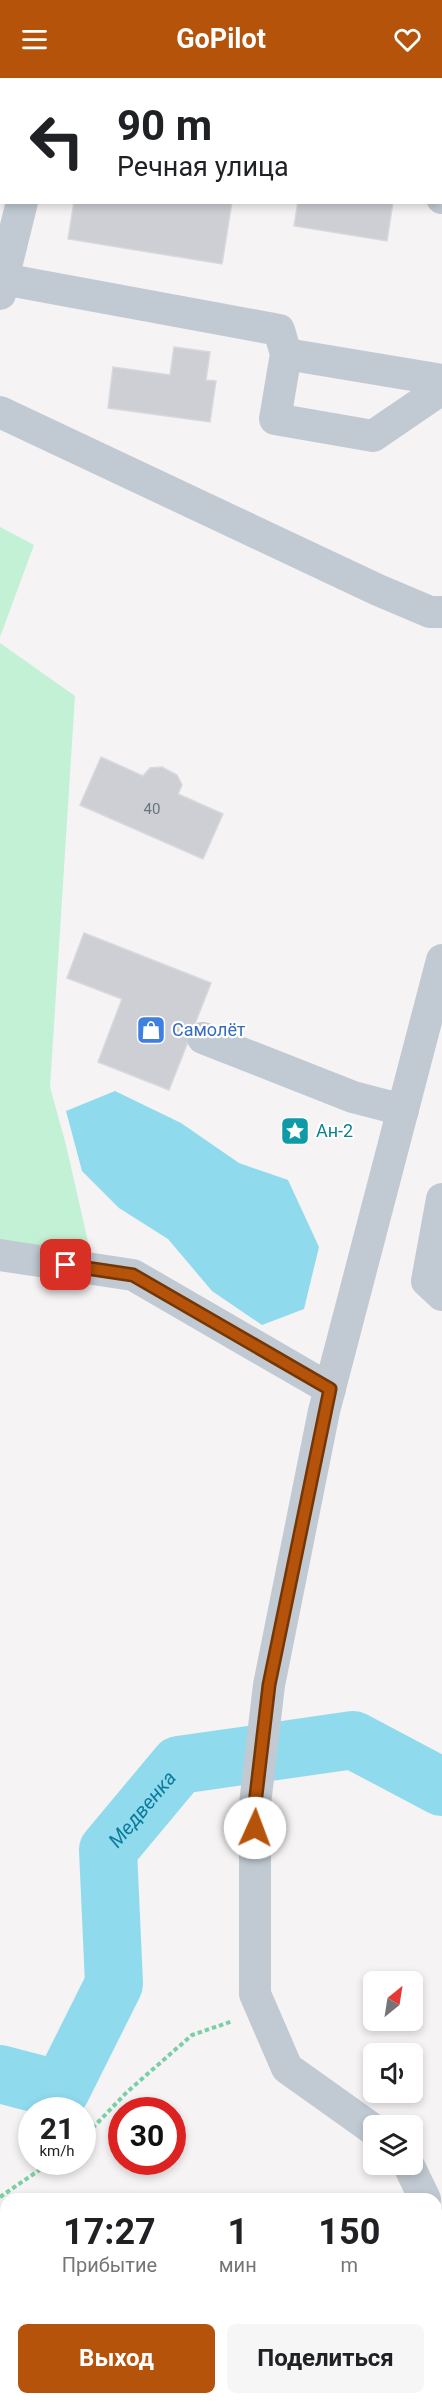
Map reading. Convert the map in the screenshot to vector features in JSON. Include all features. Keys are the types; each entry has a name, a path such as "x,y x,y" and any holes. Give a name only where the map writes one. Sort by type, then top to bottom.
{"street":[{"path":"21,204 1,284 279,330 286,354 275,419 373,436 442,389"},
{"path":"286,354 442,380"},
{"path":"0,412 378,590 430,612 442,612"},
{"path":"363,2122 288,2068 255,1994 255,1804 269,1685 330,1389 403,1110 437,1004 442,960"},
{"path":"203,1038 354,1097 403,1110"},
{"path":"442,1199 427,1281 442,1295"},
{"path":"0,1256 133,1275 330,1389"},
{"path":"413,2175 422,2193"}],"path":[{"path":"96,2124 127,2092 192,2035 262,2011"},
{"path":"6,2193 32,2175"}],"green space":[{"path":"0,527 34,545 0,637"},
{"path":"0,643 75,696 50,1087 91,1255 0,1242"}],"water":[{"path":"115,1091 181,1123 239,1163 288,1180 319,1247 304,1309 262,1325 212,1291 168,1239 119,1208 82,1171 66,1111"}],"building":[{"path":"74,204 232,204 222,264 68,239"},
{"path":"298,204 393,204 387,241 294,226"},
{"path":"174,347 210,352 206,380 216,381 210,422 108,408 113,367 170,375"},
{"path":"101,757 143,776 150,768 162,767 177,775 182,785 178,794 223,814 203,859 80,805"},
{"name":"Самолёт","path":"84,933 211,983 169,1090 98,1062 122,999 67,978"}],"waterway":[{"name":"Медвенка","path":"0,2074 61,2090 114,1984 108,1850 179,1765 353,1740 442,1787"}],"place":[{"name":"Самолёт","path":"151,1030"},
{"name":"Ан-2","path":"295,1131"}],"route":[{"path":"66,1265 133,1275 330,1389 269,1685 255,1804 255,1828"}]}
